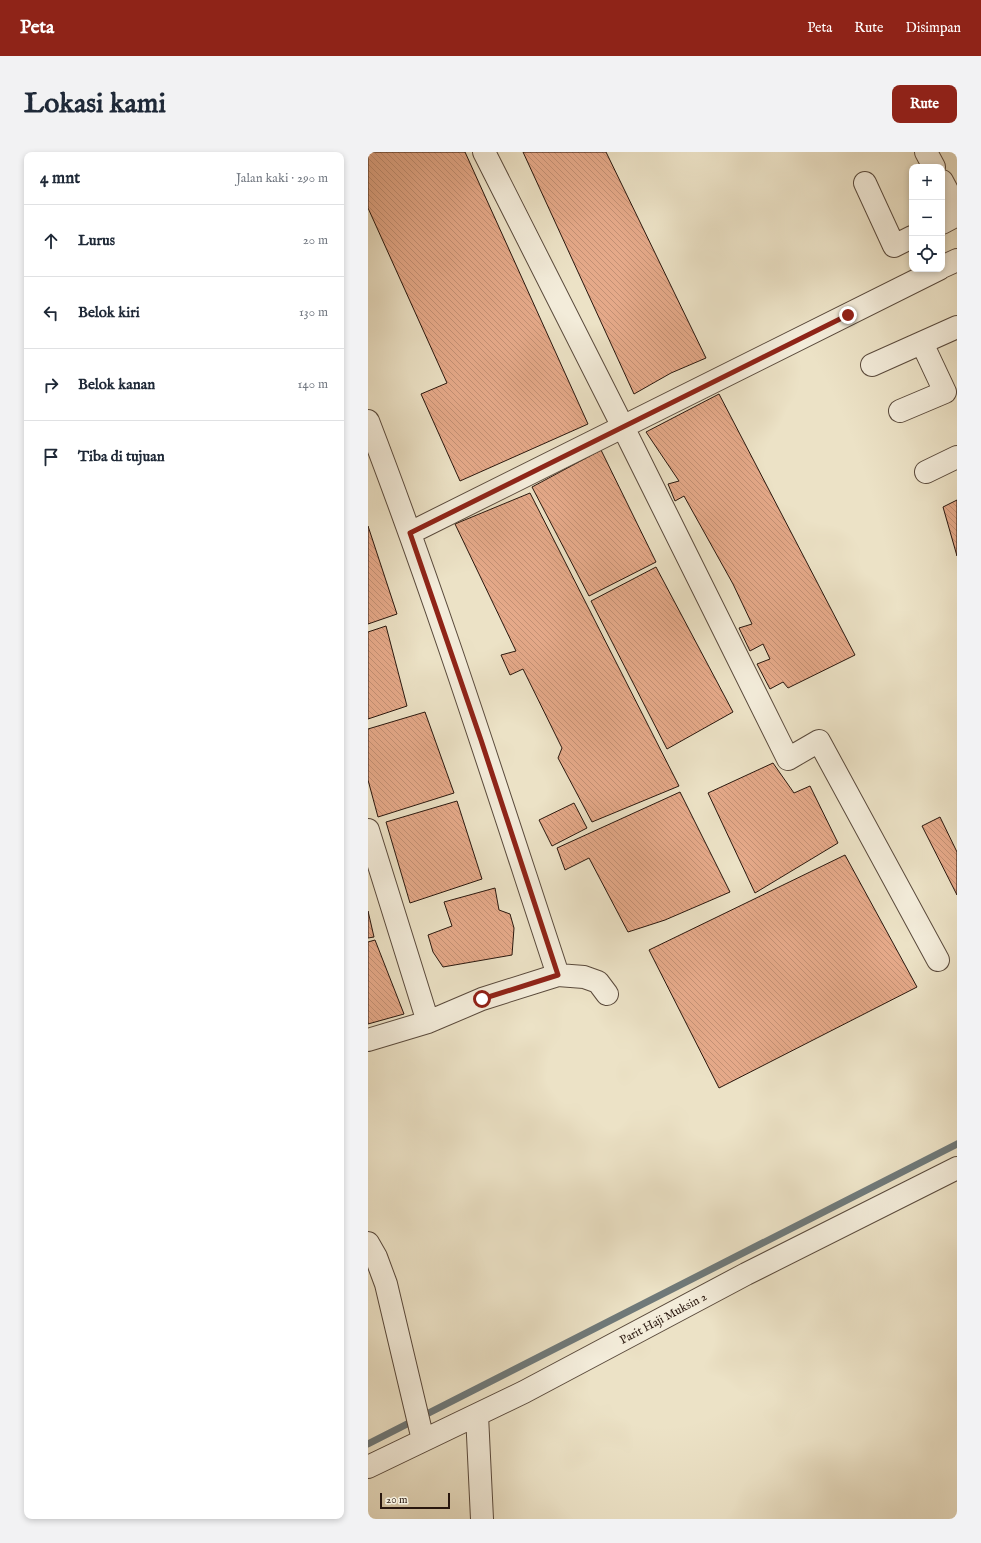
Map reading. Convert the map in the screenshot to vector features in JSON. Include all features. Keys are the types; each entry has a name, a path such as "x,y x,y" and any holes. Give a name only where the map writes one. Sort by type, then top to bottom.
{"street":[{"path":"484,152 788,759 819,741 938,960"},
{"path":"926,152 932,164"},
{"path":"865,183 894,246 909,238"},
{"path":"945,187 957,209"},
{"path":"945,221 957,215"},
{"path":"945,266 957,260"},
{"path":"410,533 933,272"},
{"path":"872,365 957,327"},
{"path":"900,412 945,392 922,343"},
{"path":"368,421 410,533 481,740 558,975"},
{"path":"926,472 957,458"},
{"path":"368,830 428,1022"},
{"path":"368,1040 428,1022 482,999 558,975 584,977 598,982 607,994"},
{"name":"Parit Haji Muksin 2","path":"368,1467 524,1392 746,1274 957,1168"},
{"path":"368,1244 376,1257 386,1284 423,1440"},
{"path":"477,1415 482,1519"}],"building":[{"path":"368,152 465,152 588,424 460,481 421,394 447,383 368,208"},
{"path":"523,152 606,152 706,358 671,373 634,394"},
{"path":"719,394 855,655 788,688 783,682 770,689 757,664 770,659 763,644 750,651 739,628 752,624 733,584 684,496 675,501 668,484 679,481 646,432"},
{"path":"601,450 656,562 589,596 532,487"},
{"path":"530,493 679,786 592,822 558,758 562,748 523,669 510,675 501,655 516,651 455,524"},
{"path":"957,500 957,556 943,507"},
{"path":"368,526 397,614 368,624"},
{"path":"656,567 733,712 667,749 591,601"},
{"path":"386,626 407,706 368,719 368,632"},
{"path":"425,712 454,793 378,817 368,780 368,729"},
{"path":"773,763 794,793 810,786 838,843 755,893 708,793"},
{"path":"680,792 730,892 665,920 628,932 589,858 565,870 557,848"},
{"path":"457,801 482,879 410,903 386,822"},
{"path":"574,803 587,828 552,846 539,820"},
{"path":"940,817 957,852 957,895 922,826"},
{"path":"845,855 917,987 719,1088 649,950"},
{"path":"495,888 499,910 510,914 514,928 512,955 443,967 433,952 428,935 452,926 444,902"},
{"path":"368,911 374,937 368,938"},
{"path":"375,940 404,1014 368,1024 368,942"}],"waterway":[{"path":"368,1444 957,1144"}],"route":[{"path":"482,999 558,975 481,740 410,533 848,315"}]}
